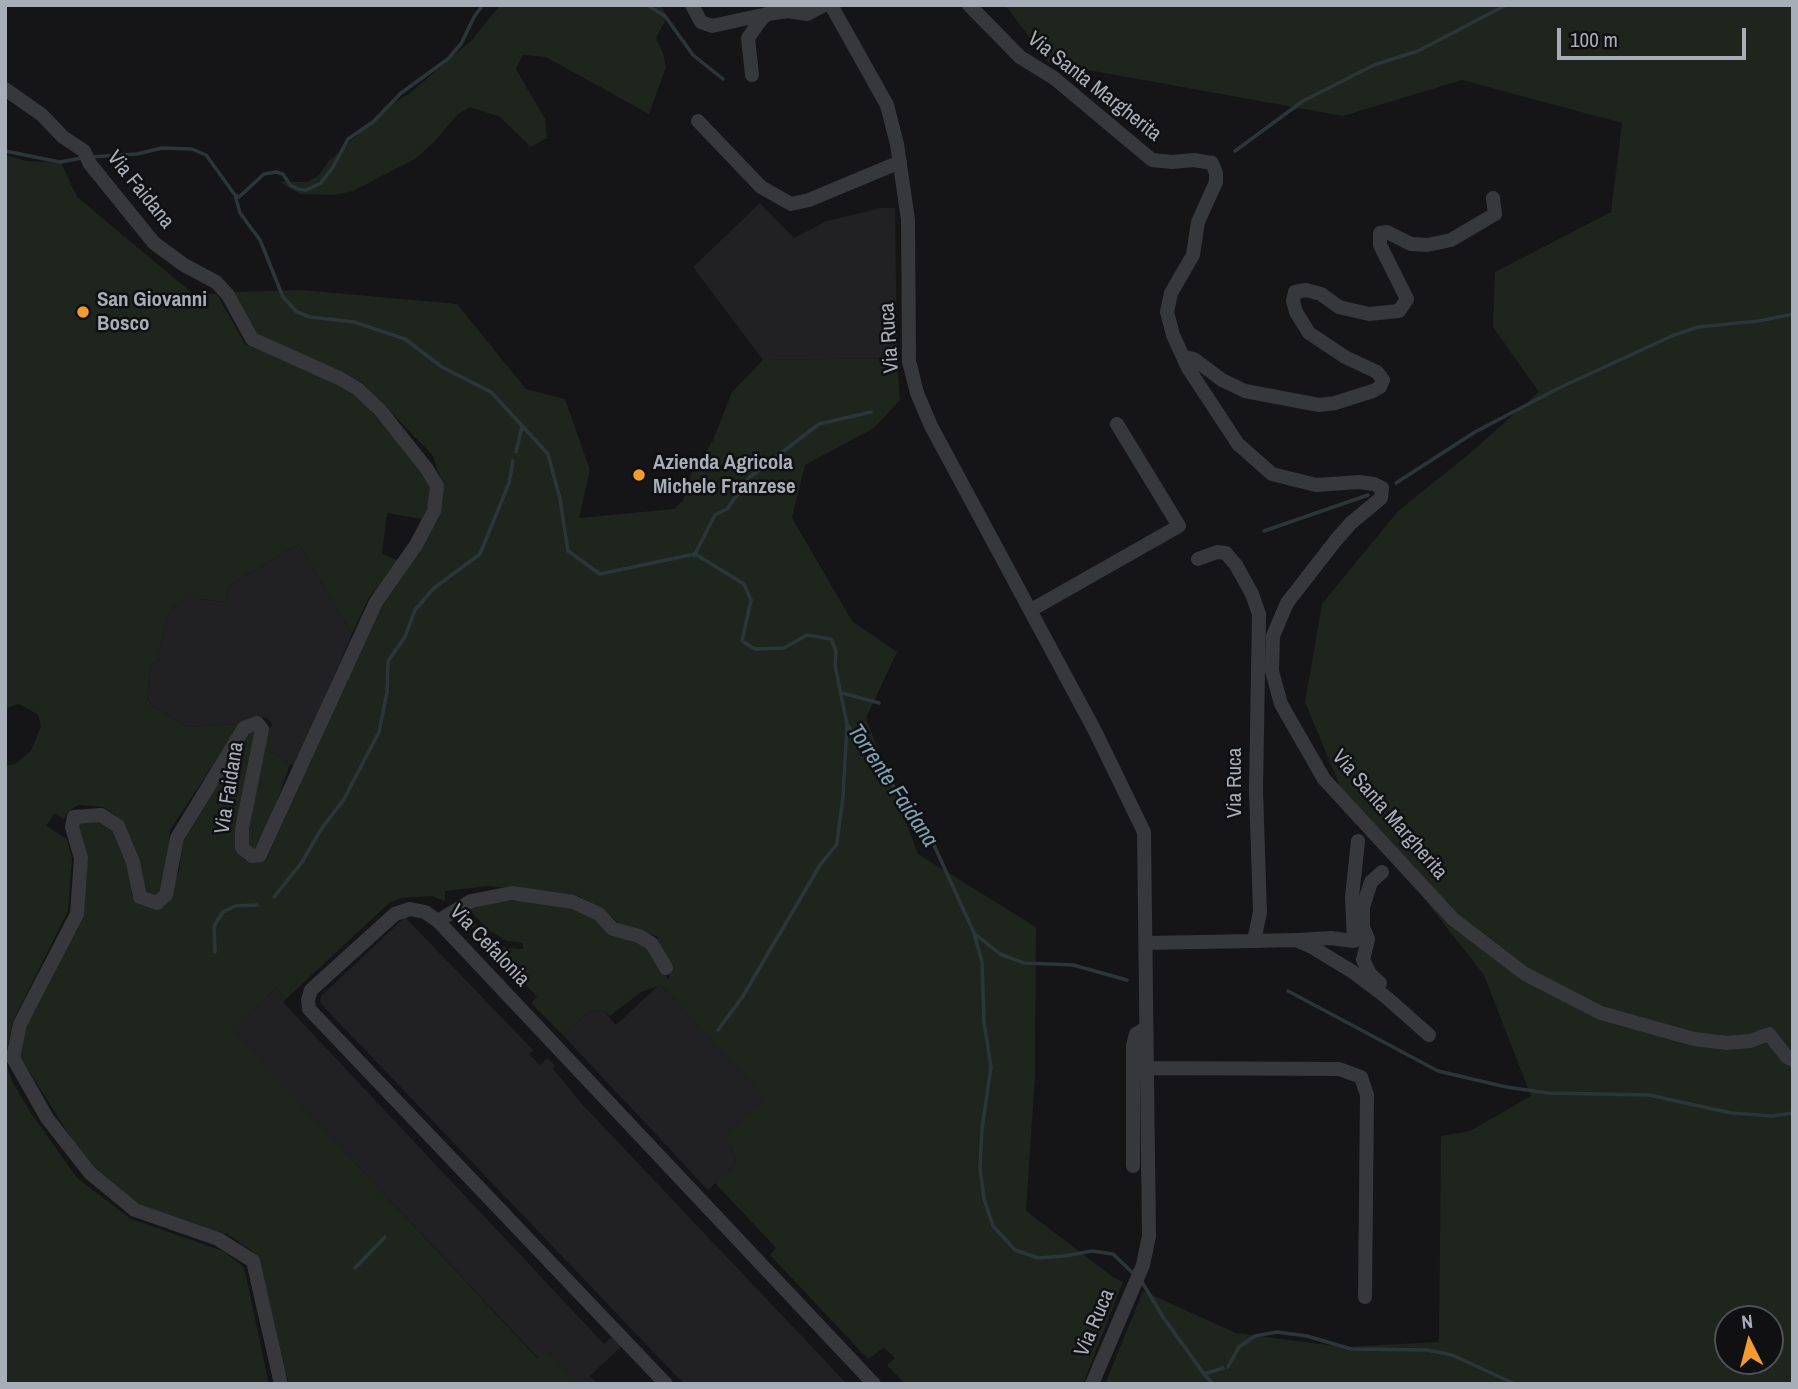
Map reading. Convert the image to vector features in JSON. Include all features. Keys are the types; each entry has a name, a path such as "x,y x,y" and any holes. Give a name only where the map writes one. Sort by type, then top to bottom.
{"street":[{"path":"692,5 701,22 712,26 789,11 807,14 824,5"},
{"name":"Via Ruca","path":"831,5 887,105 900,162 908,220 909,361 916,393 943,450 1095,732 1144,832 1149,1236 1143,1265 1094,1380"},
{"name":"Via Santa Margherita","path":"969,5 1020,57 1054,78 1152,160 1212,163 1216,182 1198,222 1193,255 1171,293 1167,312 1173,335 1188,368 1238,444 1272,474 1316,485 1359,482 1382,488 1381,498 1336,540 1287,603 1273,636 1272,671 1281,704 1324,779 1453,919 1525,974 1601,1013 1693,1039 1727,1043 1750,1041 1769,1034 1787,1057 1793,1060"},
{"path":"752,75 748,38 768,14"},
{"name":"Via Faidana","path":"5,89 42,115 87,158 154,243 184,265 216,282 228,295 252,339 358,389 386,418 437,486 434,511 416,545 376,602 260,855 252,856 242,848 242,829 262,729 257,723 244,728 177,838 166,895 157,903 140,897 133,862 118,826 101,815 74,817 72,827 81,858 77,914 20,1024 13,1058 47,1118 90,1173 135,1210 218,1239 253,1261 281,1384"},
{"path":"698,121 761,187 791,204 809,200 900,162"},
{"path":"1185,357 1194,359 1222,380 1245,391 1319,405 1373,391 1380,387 1384,380 1377,372 1309,333 1296,312 1293,301 1295,292 1306,290 1321,294 1339,307 1369,314 1399,311 1407,299 1380,245 1380,233 1387,232 1410,244 1427,245 1451,240 1495,214 1493,198"},
{"path":"1031,610 1179,526 1117,424"},
{"name":"Via Ruca","path":"1198,559 1217,552 1226,554 1236,565 1252,594 1259,614 1256,790 1260,912 1254,941"},
{"path":"1146,943 1331,938 1354,941 1352,897 1358,841"},
{"path":"1382,872 1371,882 1363,907 1363,927 1368,939 1363,960 1370,974 1384,988 1399,1010"},
{"path":"438,921 471,901 512,893 573,902 599,914 613,929 639,936 652,944 666,968"},
{"name":"Via Cefalonia","path":"666,1384 309,1009 307,1000 311,990 396,914 410,909 425,912 438,921 874,1384"},
{"path":"1296,940 1353,972 1429,1035"},
{"name":"Via Ruca","path":"1133,1166 1133,1046 1136,1034 1146,1028"},
{"path":"1146,1068 1339,1069 1361,1077 1367,1095 1365,1297"}],"shaded area":[{"path":"500,5 661,5 667,17 656,38 666,67 649,114 546,57 523,55 516,69 545,119 547,138 531,147 500,117 470,107 458,114 415,159 353,191 334,195 300,194 279,182 307,182 319,175 329,161 391,104 409,94 472,40"},
{"path":"1005,5 1793,5 1793,1384 1105,1384 1143,1291 1236,1333 1342,1347 1439,1342 1441,1136 1470,1131 1531,1096 1484,975 1345,798 1305,702 1322,604 1398,511 1469,454 1539,392 1493,327 1495,272 1611,212 1622,123 1462,80 1343,116 1049,63"},
{"path":"5,155 27,161 61,163 77,197 192,293 217,294 245,344 356,394 428,481 432,498 422,519 387,513 382,554 401,561 369,597 352,634 299,544 228,586 225,602 188,598 174,607 167,617 157,662 151,664 147,698 152,706 188,727 240,724 170,830 166,879 160,896 146,895 135,849 123,821 104,807 78,805 68,812 64,819 54,814 46,826 67,839 72,859 68,911 13,1021 5,1060 5,766 15,764 31,751 41,726 38,715 27,708 18,704 5,709"},
{"path":"760,203 794,238 827,221 881,208 895,208 897,358 763,360 693,267"},
{"path":"302,290 457,304 526,389 565,399 590,470 579,518 674,509 683,501 691,475 713,440 732,392 763,360 897,358 900,400 874,428 805,465 792,518 852,621 897,652 866,718 918,854 1036,927 1035,1077 1026,1211 1123,1282 1083,1384 905,1384 887,1365 895,1358 884,1348 868,1359 770,1255 776,1248 715,1183 733,1167 736,1160 730,1145 723,1139 767,1099 661,985 641,992 610,1016 604,1011 589,1011 563,1035 531,1003 537,997 460,914 463,911 500,947 523,949 523,943 507,941 487,929 468,908 506,901 527,901 584,910 623,939 639,939 656,957 669,978 671,966 662,954 657,936 623,927 579,896 489,886 445,891 445,901 432,896 401,898 389,903 286,999 276,988 231,1030 538,1359 547,1350 577,1382 574,1384 289,1384 256,1254 229,1235 142,1206 92,1171 20,1057 24,1026 82,914 78,822 100,819 114,829 128,862 132,896 141,905 153,908 170,898 179,871 183,843 248,732 256,730 235,846 236,852 246,861 267,858 377,612 439,517 443,486 433,456 363,383 255,333 234,292"},
{"path":"299,544 352,634 295,767 270,752 272,724 267,718 252,717 240,724 188,727 152,706 147,697 151,664 157,662 167,617 174,607 188,598 225,602 228,586"},
{"path":"272,726 271,752 290,764 261,846 255,850 247,844 265,730"},
{"path":"405,917 533,1050 529,1054 540,1065 548,1058 555,1066 553,1069 581,1103 847,1384 684,1384 326,1009 320,1002 321,996"},
{"path":"660,984 768,1099 724,1139 730,1145 736,1160 733,1167 708,1190 563,1035 589,1011 604,1011 616,1025"},
{"path":"276,988 286,999 283,1002 604,1344 614,1335 623,1345 590,1376 598,1384 574,1384 576,1382 547,1350 539,1359 230,1030"},
{"path":"5,1060 12,1081 29,1110 77,1178 131,1219 223,1251 244,1267 269,1384 5,1384"}],"waterway":[{"path":"235,195 239,197 264,174 276,172 283,174 290,185 298,189 306,190 321,183 348,139 373,122 401,93 448,59 461,44 483,5"},
{"path":"647,5 665,16 693,55 723,79"},
{"path":"1235,151 1303,101 1374,65 1418,51 1506,5"},
{"name":"Torrente Faidana","path":"90,157 137,154 162,148 192,149 206,155 235,195 240,213 260,240 283,297 297,312 310,317 354,322 405,339 442,367 491,392 548,454 560,499 568,551 600,574 695,554 744,584 751,600 742,641 755,649 784,648 807,635 831,639 836,651 835,665 847,724 929,834 974,933 982,962 984,1022 991,1067 982,1129 980,1168 984,1199 993,1226 1015,1250 1038,1258 1092,1251 1113,1254 1134,1274"},
{"name":"Torrente Faidana","path":"5,151 60,162 82,158"},
{"path":"1396,483 1475,432 1559,388 1674,335 1698,327 1759,321 1793,314"},
{"path":"694,556 715,515 727,509 750,477 819,424 871,412"},
{"path":"516,452 522,427"},
{"path":"274,897 302,862 322,828 344,799 379,732 387,692 388,661 405,637 415,610 434,588 480,554 509,483 513,461"},
{"path":"1264,531 1368,495"},
{"path":"842,693 879,703"},
{"path":"837,842 843,797 847,725"},
{"path":"718,1030 743,996 820,865 837,844"},
{"path":"215,952 214,926 223,912 235,906 257,905"},
{"path":"975,934 1000,954 1024,963 1073,965 1127,980"},
{"path":"1288,991 1438,1071 1506,1087 1548,1093 1649,1095 1731,1113 1772,1116 1793,1113"},
{"path":"355,1268 385,1237"},
{"name":"Torrente Faidana","path":"1142,1282 1163,1317 1213,1384"},
{"path":"1228,1367 1239,1347 1255,1336 1277,1332 1307,1336 1351,1349 1427,1350 1452,1355 1515,1384"},
{"path":"1204,1374 1223,1368"}],"place":[{"name":"San Giovanni Bosco","path":"83,312"},
{"name":"Azienda Agricola Michele Franzese","path":"639,475"}]}
